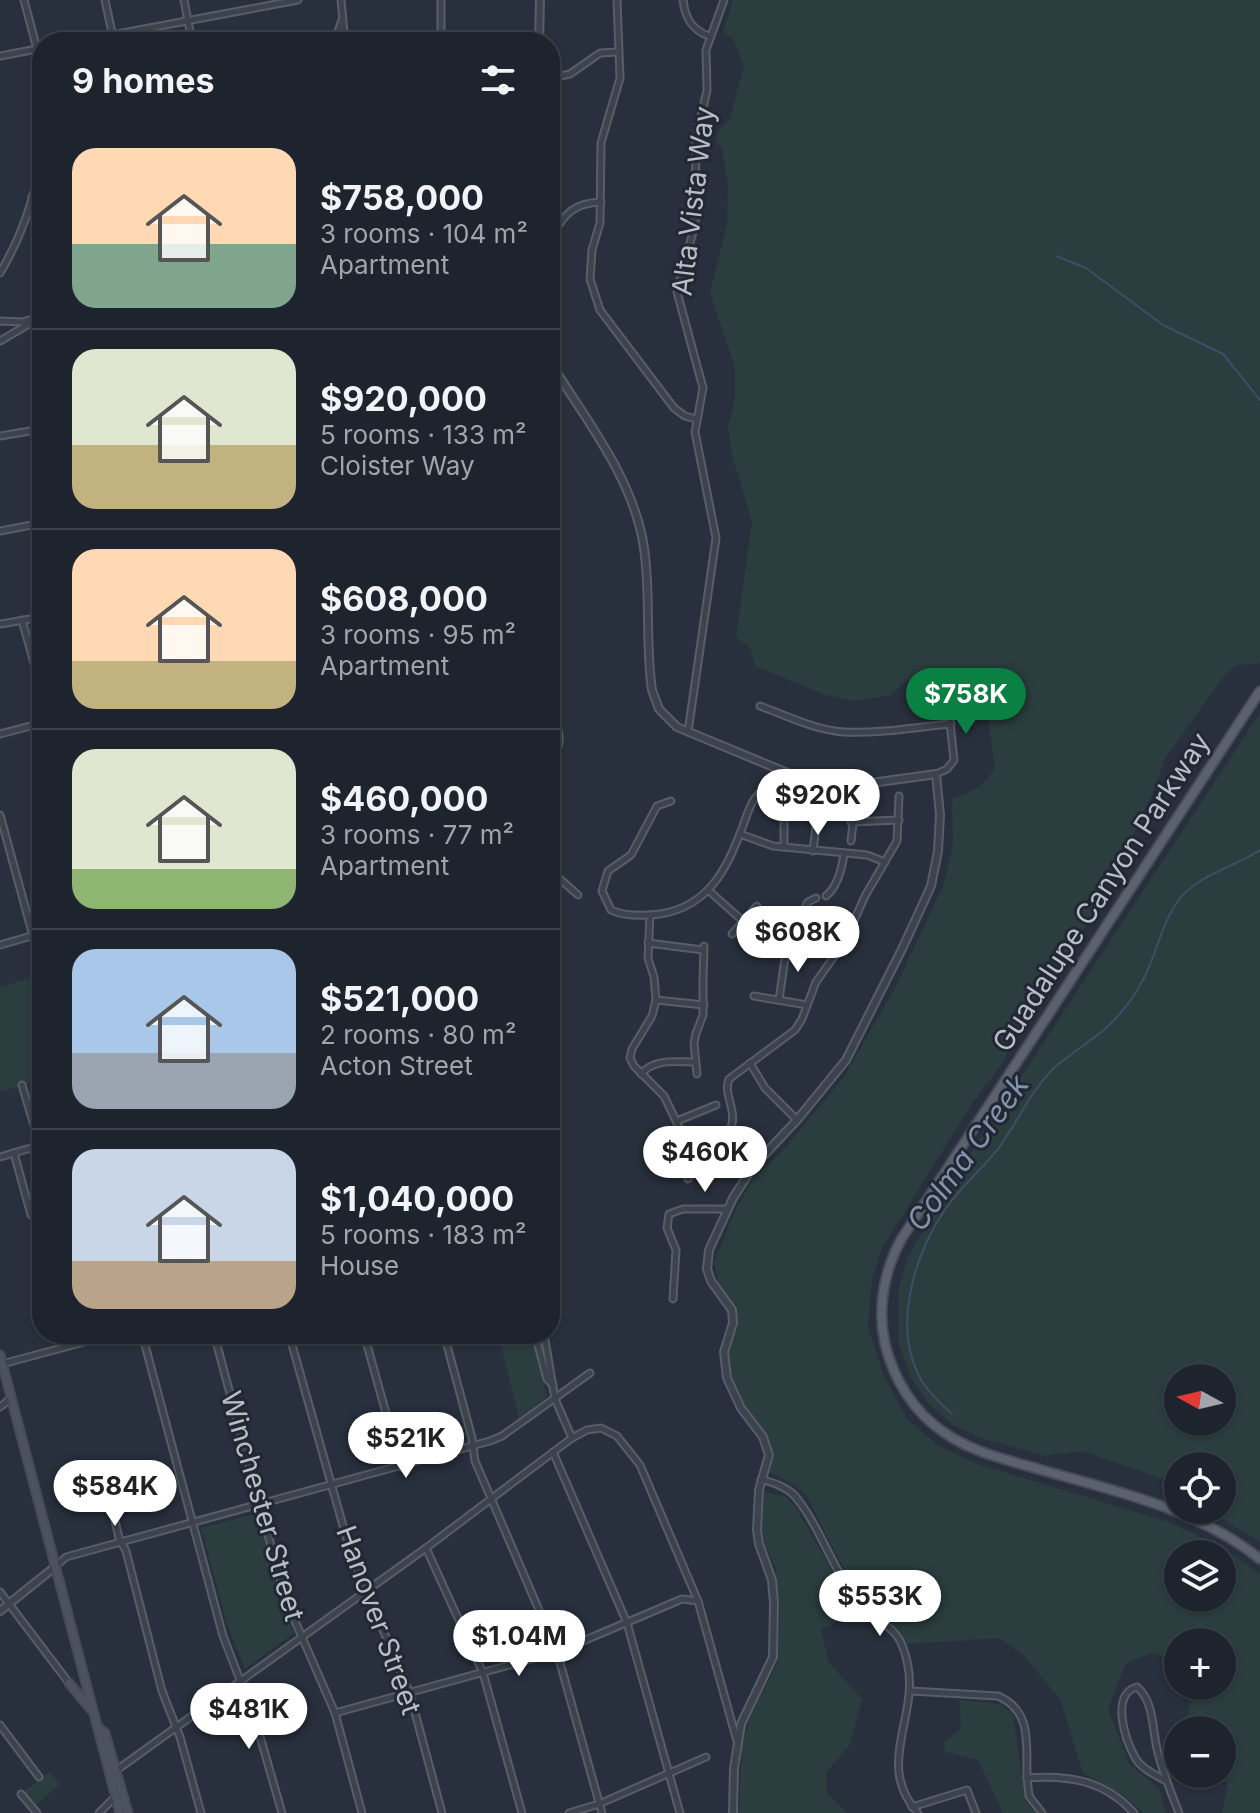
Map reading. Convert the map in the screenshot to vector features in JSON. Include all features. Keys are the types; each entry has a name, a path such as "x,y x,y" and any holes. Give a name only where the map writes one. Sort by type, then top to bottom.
{"main road":[{"name":"Guadalupe Canyon Parkway","path":"1260,683 1250,703 902,1238 886,1278 882,1321 889,1356 903,1389 926,1418 954,1440 987,1454 1180,1513 1226,1535 1260,1559"},
{"name":"Guadalupe Canyon Parkway","path":"1250,703 1260,691"},
{"path":"1,1360 97,1717 99,1735 128,1813"},
{"path":"69,1683 88,1685"},
{"path":"69,1683 97,1717"},
{"path":"113,1773 120,1813"}],"street":[{"path":"24,0 34,32"},
{"path":"105,0 112,32"},
{"path":"184,0 190,32"},
{"path":"142,32 263,3 298,0"},
{"path":"341,0 344,32"},
{"path":"441,0 441,32"},
{"path":"539,32 540,0"},
{"path":"617,0 619,86 601,143 600,223 590,270 596,303 674,408 696,419"},
{"path":"683,0 689,22 699,32 709,36"},
{"name":"Alta Vista Way","path":"688,732 716,553 714,523 696,445 696,419 703,388 677,292 697,210 696,139 707,90 706,50 724,0"},
{"path":"337,32 342,19"},
{"path":"0,56 32,50"},
{"path":"560,76 570,74 600,53 618,52"},
{"path":"0,273 17,241 32,197"},
{"path":"560,222 583,203 601,202"},
{"path":"0,321 32,320"},
{"path":"0,341 32,324"},
{"path":"560,378 615,467 638,520 644,550 652,690 659,709 677,727 821,784 843,787 936,774 947,769 954,760 947,694 939,686"},
{"path":"0,436 32,431"},
{"path":"0,531 32,525"},
{"path":"0,624 32,618"},
{"path":"22,620 32,656"},
{"path":"760,706 806,724 841,732 877,732 951,724"},
{"path":"0,734 32,726"},
{"path":"733,1813 737,1742 749,1705 773,1657 772,1580 757,1530 761,1479 769,1455 767,1446 741,1408 727,1378 724,1352 733,1323 732,1310 711,1281 707,1269 709,1250 727,1209 753,1167 846,1060 931,886 939,838 936,774"},
{"path":"813,851 821,784"},
{"path":"671,801 657,806 631,855 611,867 602,886 611,910 650,915 686,908 708,890 726,866 758,792 767,788 781,794 784,801 784,847"},
{"path":"688,1179 704,1155 732,1125 727,1083 795,1030 819,977 845,941 865,896 897,841 899,796"},
{"path":"851,841 855,806"},
{"path":"0,815 32,932"},
{"path":"851,822 899,820"},
{"path":"740,834 763,843 867,855 885,862"},
{"path":"826,896 832,891 844,853"},
{"path":"560,879 578,895"},
{"path":"708,890 743,921"},
{"path":"779,1000 787,943 808,902 816,898"},
{"path":"732,934 757,906"},
{"path":"650,915 648,958 656,1000 652,1016 630,1054 631,1062 664,1096 690,1150 704,1155"},
{"path":"799,918 845,941"},
{"path":"0,945 32,936"},
{"path":"648,943 704,948 704,1005 697,1032 697,1074"},
{"path":"754,996 807,1005"},
{"path":"656,1000 704,1005"},
{"path":"641,1074 657,1063 695,1062"},
{"path":"750,1063 765,1088 797,1120"},
{"path":"22,1085 32,1117"},
{"path":"677,1121 716,1105"},
{"path":"0,1157 32,1148"},
{"path":"14,1153 32,1216"},
{"path":"673,1299 676,1250 667,1228 669,1214 683,1209 727,1209"},
{"path":"1,1360 71,1344"},
{"path":"145,1344 223,1636 255,1719 282,1813"},
{"name":"Winchester Street","path":"217,1344 285,1598 335,1713 362,1813"},
{"name":"Hanover Street","path":"292,1344 351,1554 410,1694 442,1813"},
{"path":"367,1344 401,1467"},
{"path":"447,1344 475,1461 557,1652 602,1813"},
{"path":"538,1344 547,1379 554,1387"},
{"path":"546,1344 555,1399 572,1438"},
{"path":"0,1611 66,1557 401,1467 502,1436 590,1373"},
{"path":"0,1407 11,1398"},
{"path":"113,1773 426,1548 572,1438 587,1430 601,1428 617,1436 640,1465 698,1601 737,1742"},
{"path":"553,1452 627,1623 680,1813"},
{"path":"761,1479 783,1486 792,1493 861,1604 896,1632 905,1650 911,1691 898,1746 901,1783 918,1813"},
{"path":"106,1483 162,1691 177,1727 201,1813"},
{"path":"426,1548 483,1673 522,1813"},
{"path":"682,1599 690,1582"},
{"path":"0,1592 69,1683"},
{"path":"335,1713 557,1652 682,1599 698,1601"},
{"path":"1137,1687 1142,1690 1153,1716 1157,1751 1166,1781 1136,1760 1122,1714 1123,1696 1128,1689 1137,1687"},
{"path":"911,1691 998,1696 1019,1708 1024,1722 1029,1796 1042,1813"},
{"path":"0,1725 39,1777"},
{"path":"569,1813 599,1804 706,1757"},
{"path":"1027,1778 1071,1777 1116,1796 1134,1813"},
{"path":"1169,1788 1179,1813"},
{"path":"912,1807 967,1790 976,1813"},
{"path":"21,1794 37,1813"},
{"path":"99,1813 116,1797"}],"shaded area":[{"path":"733,0 1260,0 1260,662 1236,665 1224,676 1164,760 1156,785 1116,873 1051,986 1032,1000 1002,1064 973,1102 882,1248 872,1280 868,1326 883,1374 907,1419 939,1446 977,1464 1164,1521 1164,1524 1174,1524 1206,1540 1164,1540 1164,1612 1236,1612 1236,1557 1260,1574 1260,1813 1222,1813 1227,1788 1236,1788 1236,1716 1187,1716 1192,1700 1236,1700 1236,1628 1164,1628 1164,1657 1152,1653 1126,1663 1108,1709 1129,1764 1160,1789 1165,1813 1144,1813 1123,1795 1083,1773 1060,1699 1022,1654 999,1638 907,1644 900,1630 854,1589 807,1496 793,1484 769,1472 772,1446 730,1373 728,1354 737,1326 736,1308 719,1284 714,1262 737,1207 756,1175 785,1148 844,1077 895,988 944,884 953,843 952,799 976,788 995,768 981,670 906,681 891,695 853,701 823,694 755,666 750,648 736,637 752,522 732,456 728,426 735,399 735,367 710,293 727,225 728,186 722,148 716,142 717,132 729,120 744,68 733,39 723,32"},
{"path":"1260,713 1260,1542 1230,1524 1236,1524 1236,1452 1164,1452 1164,1480 1082,1451 1045,1456 978,1437 953,1425 926,1401 911,1377 898,1342 898,1291 908,1257 946,1191"},
{"path":"32,978 32,1083 0,1092 0,987"},
{"path":"533,1344 547,1397 519,1418 501,1346"},
{"path":"764,1492 785,1496 797,1509 846,1596 859,1612 821,1629 829,1663 862,1699 850,1745 826,1772 827,1793 848,1813 739,1813 742,1745 751,1716 778,1662 780,1608 776,1568 765,1546 762,1527"},
{"path":"258,1513 279,1601 294,1633 245,1669 227,1624 201,1528"},
{"path":"959,1700 1000,1704 1013,1714 1025,1800 1035,1813 1003,1813 978,1760 945,1752 944,1742 961,1729"},
{"path":"49,1772 60,1784 33,1808 21,1794"}],"waterway":[{"name":"Colma Creek","path":"1056,256 1086,268 1163,325 1223,354 1260,400"},
{"name":"Colma Creek","path":"952,1414 923,1383 913,1363 908,1341 907,1318 915,1272 933,1230 950,1202 1000,1146 1043,1080 1105,1029 1130,1001 1182,896 1209,876 1260,850"}]}
